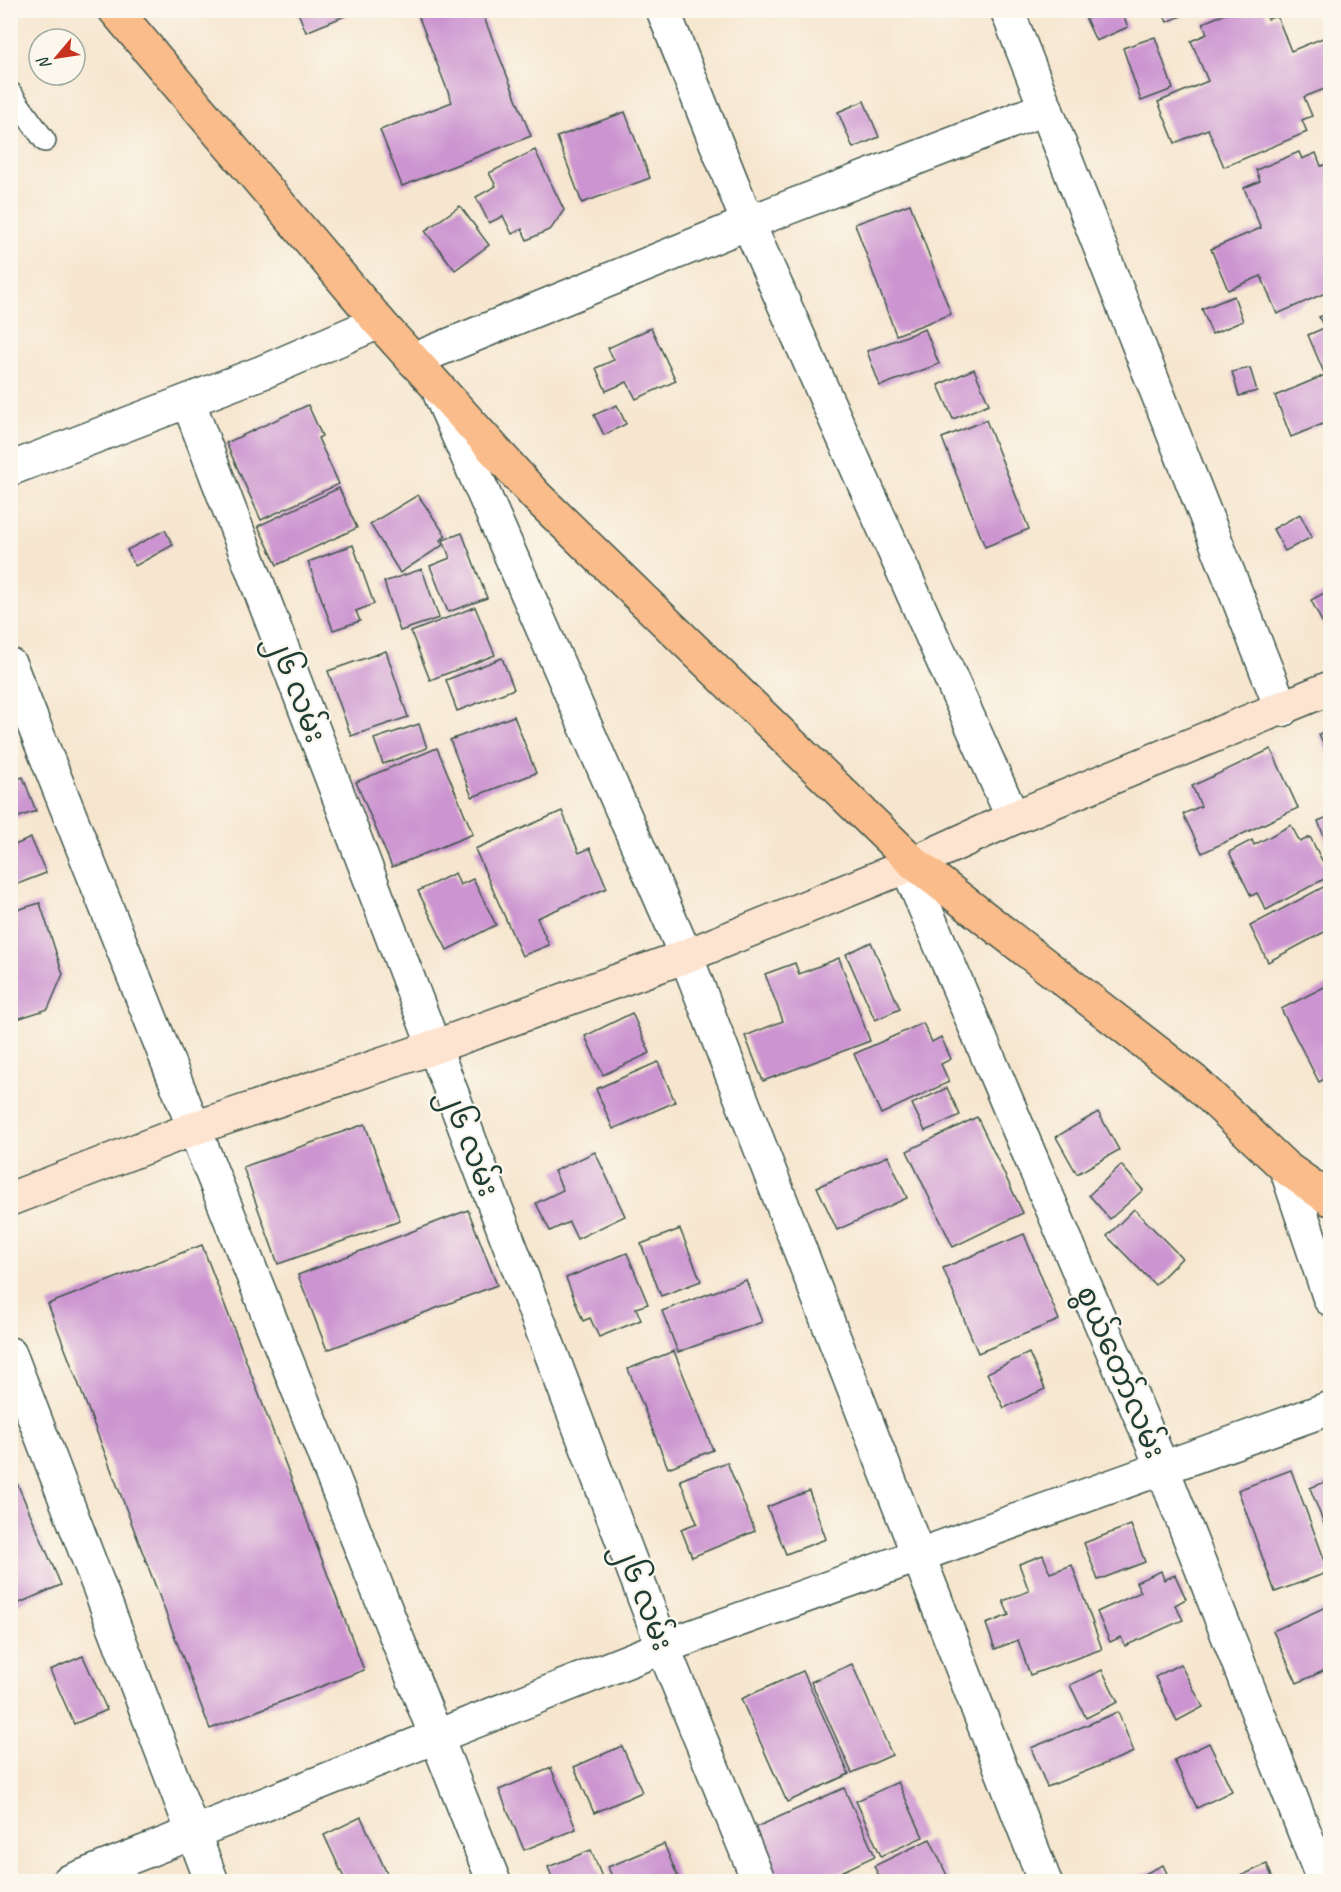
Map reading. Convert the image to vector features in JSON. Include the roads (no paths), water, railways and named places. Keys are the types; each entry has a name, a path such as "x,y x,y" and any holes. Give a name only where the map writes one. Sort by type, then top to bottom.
{"main road":[{"path":"115,10 379,322 536,496 911,864 1194,1081 1286,1168 1330,1199"}],"street":[{"path":"663,10 748,223 1013,818"},
{"path":"1007,10 1282,710"},
{"path":"413,360 748,223 1046,108"},
{"path":"10,470 188,401 379,322"},
{"path":"438,387 686,956 1045,1881"},
{"name":"၂၆ လမ်း","path":"188,401 663,1647 759,1881"},
{"path":"10,665 494,1881"},
{"path":"10,1199 195,1128 434,1047 686,956 911,864 1013,818 1282,710 1330,688"},
{"name":"စွယ်တော်လမ်း","path":"911,864 1162,1467 1324,1881"},
{"path":"1286,1168 1330,1299"},
{"path":"10,1354 212,1881"},
{"path":"68,1881 193,1834 663,1647 1330,1408"}],"lane":[{"path":"10,92 45,141"}]}
